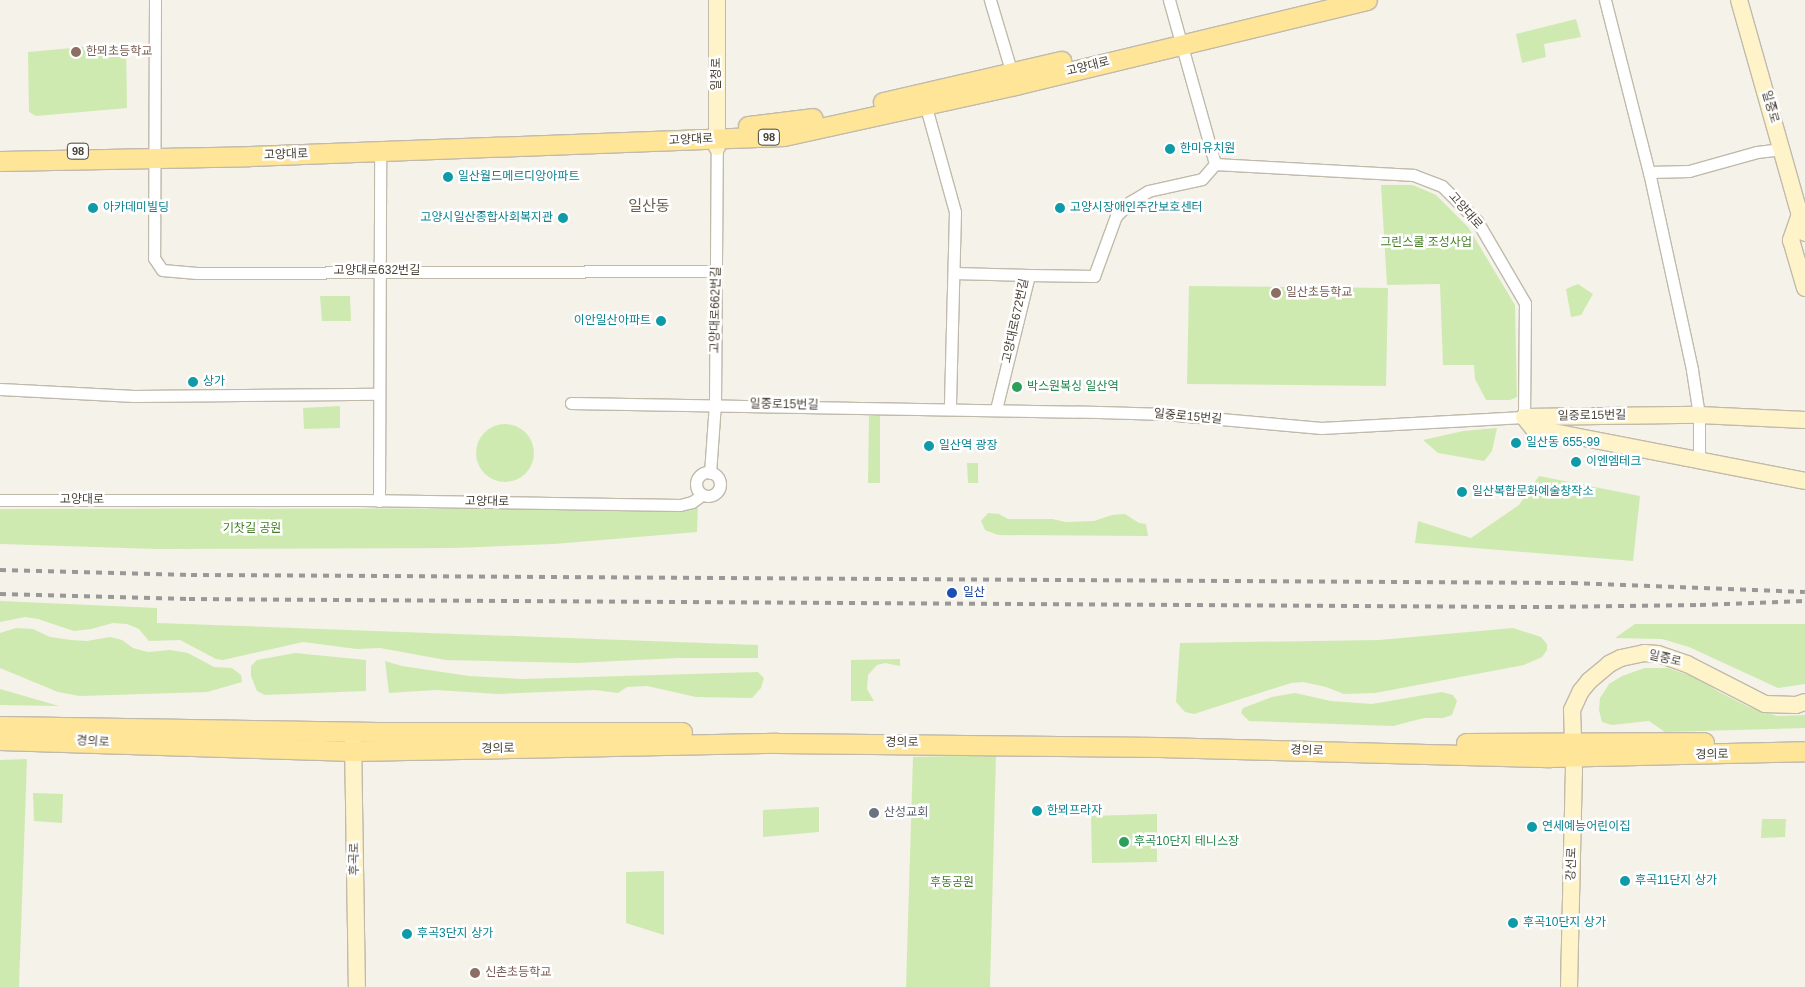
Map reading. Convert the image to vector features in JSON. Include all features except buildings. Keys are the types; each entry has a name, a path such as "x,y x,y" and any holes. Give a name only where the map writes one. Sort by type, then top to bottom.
{"main road":[{"name":"고양대로","path":"1180,45 1313,0"},
{"name":"고양대로","path":"0,152 155,154 380,152 717,138 783,122 924,99 1180,45 1367,0"},
{"name":"고양대로","path":"0,160 598,135 717,138"},
{"name":"경의로","path":"0,726 777,732 1160,739 1327,745 1805,752"},
{"name":"경의로","path":"0,740 353,751 816,743 1573,749 1805,740"}],"street":[{"path":"155,0 155,154"},
{"name":"일청로","path":"717,0 717,138"},
{"path":"990,0 1013,79"},
{"path":"1028,274 1094,276 1116,216 1130,202 1148,191 1202,179 1215,164 1180,45 1169,0"},
{"path":"1605,0 1649,172 1692,370 1699,415 1699,460"},
{"name":"일중로","path":"1739,0 1803,218 1805,233"},
{"path":"924,99 954,204 950,409"},
{"name":"고양대로662번길","path":"710,472 715,404 717,138"},
{"path":"1649,172 1689,171 1757,152 1782,149"},
{"path":"379,501 380,152"},
{"name":"고양대로632번길","path":"155,154 154,258 162,270 196,273 716,271"},
{"name":"고양대로","path":"1215,164 1412,175 1442,186 1477,221 1525,303 1524,417"},
{"path":"1803,218 1791,240 1805,288"},
{"name":"고양대로672번길","path":"954,273 1028,274 996,409"},
{"path":"0,389 134,396 379,394"},
{"name":"일중로15번길","path":"571,403 996,409 1165,414 1321,428 1524,417 1699,415 1805,420"},
{"path":"1524,417 1533,428 1805,481"},
{"path":"710,472 718,479 718,490 709,496 702,494 697,488 697,480 702,474 710,472"},
{"name":"고양대로","path":"0,500 379,501 680,505 692,502 702,494"},
{"name":"일중로","path":"1573,749 1572,710 1581,691 1609,664 1632,655 1644,653 1671,658 1765,704 1796,705 1805,702"},
{"name":"후곡로","path":"353,730 356,987"},
{"name":"강선로","path":"1569,987 1573,749"}],"green space":[{"path":"1576,19 1581,37 1544,44 1546,57 1522,63 1516,34"},
{"path":"126,43 127,108 36,116 29,112 28,52"},
{"name":"그린스쿨 조성사업","path":"1381,185 1413,185 1436,195 1468,227 1515,305 1517,397 1510,400 1486,400 1475,379 1474,365 1443,365 1440,284 1387,285"},
{"path":"1578,284 1593,294 1581,315 1571,317 1566,289"},
{"path":"1189,286 1388,288 1386,386 1187,384"},
{"path":"320,296 350,296 351,321 322,321"},
{"path":"340,406 340,428 304,429 303,408"},
{"path":"880,415 880,483 868,483 869,416"},
{"path":"505,424 516,426 529,437 534,453 532,464 521,477 505,482 494,480 481,469 476,453 478,442 489,429"},
{"path":"1497,428 1492,451 1484,461 1438,453 1423,440 1463,431"},
{"path":"967,463 978,463 978,483 968,483"},
{"path":"1539,476 1640,496 1633,561 1415,543 1418,521 1471,538 1519,505"},
{"name":"기찻길 공원","path":"698,505 697,532 554,544 455,548 157,549 0,544 0,509 679,508"},
{"path":"988,513 999,514 1008,519 1052,519 1066,522 1094,521 1112,515 1125,514 1139,523 1146,524 1148,536 998,535 985,530 981,521"},
{"path":"0,601 157,608 157,623 758,645 758,658 678,658 576,663 446,660 380,648 357,649 303,642 223,660 216,659 180,640 149,641 139,629 127,624 113,623 74,631 38,619 25,617 0,622"},
{"path":"1635,624 1805,624 1805,684 1778,688 1689,647 1662,639 1615,638"},
{"path":"16,628 33,629 50,637 71,640 87,641 110,637 122,640 133,648 148,652 170,650 188,653 214,667 232,668 241,675 242,682 207,692 80,696 58,692 0,668 0,633"},
{"path":"1513,628 1541,637 1547,644 1547,650 1542,657 1524,665 1375,693 1344,694 1326,687 1303,682 1291,683 1194,714 1185,712 1176,702 1180,643 1379,640"},
{"path":"295,653 366,660 366,691 265,695 257,691 251,676 251,666 257,660"},
{"path":"900,659 900,666 885,663 877,665 868,675 867,689 874,701 851,701 851,660"},
{"path":"385,661 402,666 469,676 522,679 758,672 764,678 761,688 752,698 696,697 647,686 627,687 618,693 595,690 498,694 436,690 389,693"},
{"path":"1645,668 1668,668 1697,678 1719,692 1749,707 1777,716 1805,715 1805,728 1665,732 1649,721 1612,725 1602,722 1599,710 1600,698 1609,684 1622,676"},
{"path":"0,689 59,706 0,705"},
{"path":"1442,692 1453,695 1457,701 1452,715 1443,718 1424,718 1393,726 1249,721 1241,713 1243,708 1272,697 1295,693 1331,701 1372,704"},
{"name":"후동공원","path":"996,755 990,987 906,987 913,757"},
{"path":"27,759 19,987 0,987 0,760"},
{"path":"33,793 63,794 62,823 34,821"},
{"path":"819,807 819,832 763,837 763,810"},
{"name":"후곡10단지 테니스장","path":"1157,814 1157,862 1092,863 1091,816"},
{"path":"1762,819 1786,819 1785,837 1761,838"},
{"path":"664,871 664,935 626,923 626,872"}],"railway":[{"path":"0,570 191,575 1572,583 1805,592"},
{"path":"0,594 189,599 1546,607 1700,605 1805,601"}],"place":[{"name":"한뫼초등학교","path":"76,52"},
{"name":"한미유치원","path":"1170,149"},
{"name":"일산월드메르디앙아파트","path":"448,177"},
{"name":"아카데미빌딩","path":"93,208"},
{"name":"고양시장애인주간보호센터","path":"1060,208"},
{"name":"고양시일산종합사회복지관","path":"563,218"},
{"name":"일산초등학교","path":"1276,293"},
{"name":"이안일산아파트","path":"661,321"},
{"name":"상가","path":"193,382"},
{"name":"박스원복싱 일산역","path":"1017,387"},
{"name":"일산동 655-99","path":"1516,443"},
{"name":"일산역 광장","path":"929,446"},
{"name":"이엔엠테크","path":"1576,462"},
{"name":"일산복합문화예술창작소","path":"1462,492"},
{"name":"일산","path":"952,593"},
{"name":"한뫼프라자","path":"1037,811"},
{"name":"산성교회","path":"874,813"},
{"name":"연세예능어린이집","path":"1532,827"},
{"name":"후곡10단지 테니스장","path":"1124,842"},
{"name":"후곡11단지 상가","path":"1625,881"},
{"name":"후곡10단지 상가","path":"1513,923"},
{"name":"후곡3단지 상가","path":"407,934"},
{"name":"신촌초등학교","path":"475,973"}],"district":[{"name":"일산동","path":"649,206"}]}
